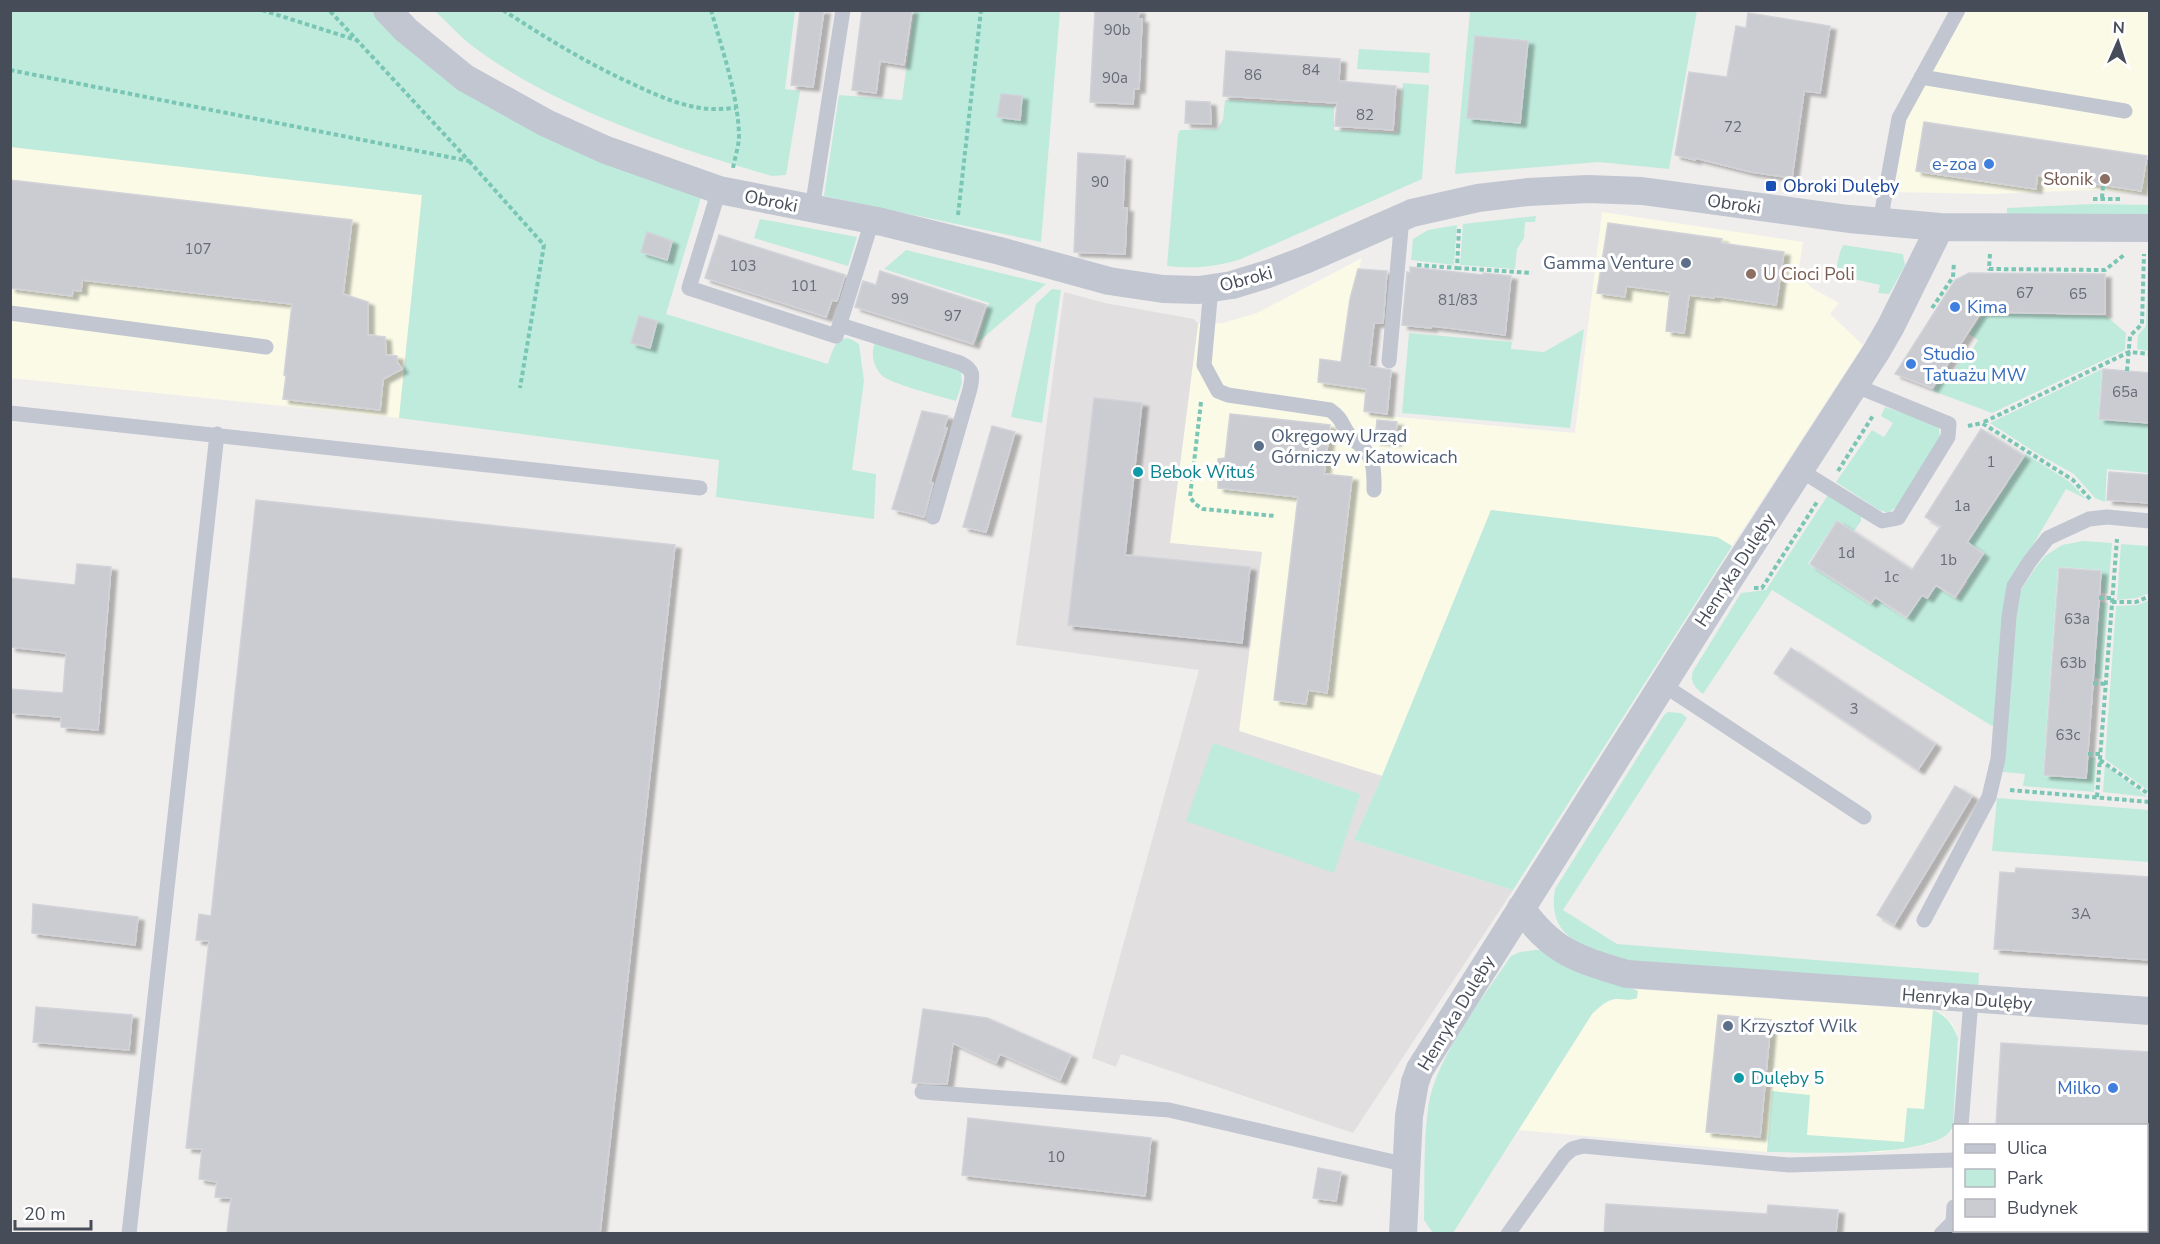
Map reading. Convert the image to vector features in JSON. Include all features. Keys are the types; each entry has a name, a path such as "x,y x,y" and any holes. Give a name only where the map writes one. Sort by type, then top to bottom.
{"street":[{"name":"Obroki","path":"387,10 405,30 465,78 546,123 606,150 725,182 812,209 953,240 1109,281 1163,290 1199,290 1232,285 1268,274 1412,213 1478,198 1528,192 1588,189 1642,191 1880,222 2142,241"},
{"name":"Henryka Dulęby","path":"1403,1233 1409,1116 1415,1082 1420,1069 1891,326 1940,227"},
{"name":"Henryka Dulęby","path":"1521,908 1550,943 1582,960 1627,974 2150,1011"}],"lane":[{"path":"812,209 843,10"},
{"path":"1880,222 1899,118 1958,10"},
{"path":"1921,77 2125,111"},
{"path":"725,182 689,288 836,336 872,221"},
{"path":"1389,361 1402,218"},
{"path":"1211,288 1204,365 1218,391 1228,395 1330,410 1340,418 1348,433 1371,459 1374,490"},
{"path":"10,313 266,348"},
{"path":"840,325 960,363 969,367 972,373 970,389 933,518"},
{"path":"1800,470 1882,521 1899,518 1948,437 1949,424 1854,385"},
{"path":"10,413 700,488"},
{"path":"129,1233 217,434"},
{"path":"1924,920 1989,797 1998,759 2009,617 2014,586 2048,538 2089,519 2107,517 2150,521"},
{"path":"1662,684 1864,817"},
{"path":"1961,1124 1971,1000"},
{"path":"922,1092 1169,1110 1407,1165"},
{"path":"1508,1233 1564,1156 1572,1149 1584,1146 1789,1165 1953,1160"},
{"path":"1941,1233 1953,1222"}],"path":[{"path":"262,10 357,41"},
{"path":"329,10 544,245 520,388"},
{"path":"503,10 572,54 645,90 696,108 716,110 736,108"},
{"path":"711,10 725,58 736,108 739,136 725,182"},
{"path":"953,240 957,224 981,10"},
{"path":"10,70 469,161"},
{"path":"2102,198 2103,186"},
{"path":"1457,268 1460,219"},
{"path":"1990,252 1989,269 2105,270 2142,241"},
{"path":"2127,371 2130,336 2142,324 2142,241"},
{"path":"1398,264 1532,273"},
{"path":"2097,797 2117,539 2107,517 2073,480 1982,423 2129,352 2150,354"},
{"path":"1204,365 1191,497 1195,504 1203,509 1275,516"},
{"path":"2117,539 2128,540"},
{"path":"2099,598 2136,602 2150,596"},
{"path":"2093,683 2106,684"},
{"path":"2088,754 2100,757 2150,795"},
{"path":"2005,789 2150,802"}],"shaded area":[{"path":"1965,11 2149,11 2149,194 2093,190 1990,194 1894,192 1906,120"},
{"path":"11,147 422,195 399,418 11,378"},
{"path":"1602,212 1803,242 1799,268 1803,279 1812,288 1839,303 1830,314 1863,345 1732,546 1717,537 1491,510 1382,776 1239,731 1262,552 1170,543 1198,324 1223,323 1257,313 1362,258 1350,299 1341,362 1321,359 1318,382 1366,389 1364,414 1575,433"},
{"path":"1064,292 1105,303 1194,319 1198,324 1170,543 1262,552 1239,731 1382,776 1354,840 1513,890 1353,1133 1121,1054 1116,1067 1092,1058 1199,670 1016,645"},
{"path":"1633,989 1933,1010 1944,1015 1953,1025 1958,1038 1952,1131 1929,1144 1882,1152 1767,1152 1519,1130 1592,1014 1605,1003 1615,999 1631,1000 1638,991"}],"green space":[{"path":"11,11 373,11 396,35 702,194 666,314 828,364 834,347 841,339 846,338 859,344 864,381 852,470 876,474 874,519 716,497 719,460 399,418 422,195 11,147"},
{"path":"435,11 795,11 785,89 800,91 786,175 772,176 696,153 579,108 507,70 470,44"},
{"path":"914,11 1060,11 1041,242 824,196 839,95 902,100"},
{"path":"1470,11 1697,11 1669,169 1598,162 1455,174"},
{"path":"1359,49 1430,53 1429,73 1357,69"},
{"path":"1403,83 1429,85 1422,179 1241,259 1205,267 1167,266 1180,130 1218,129 1223,119 1225,100 1334,106 1334,130 1398,133"},
{"path":"2092,204 2149,205 2149,214 2007,214 2007,208"},
{"path":"1536,216 1535,222 1525,222 1524,238 1517,249 1515,269 1460,265 1463,224"},
{"path":"760,219 857,237 848,266 754,238"},
{"path":"1457,225 1454,265 1411,260 1413,239 1428,230"},
{"path":"1843,245 1903,254 1905,266 1889,294 1878,293 1880,285 1841,276 1834,279"},
{"path":"906,250 1046,284 976,344 989,303 884,269"},
{"path":"2148,263 2150,264 2149,351 2137,349 2138,335 2146,326"},
{"path":"1052,289 1061,290 1042,423 1011,417 1036,304"},
{"path":"1983,313 2106,316 2126,333 2125,350 1992,413 1933,391 1948,367 1954,371 1963,356 1967,359 1978,340 1969,334"},
{"path":"1584,329 1570,428 1402,413 1409,333 1512,342 1511,349 1544,352"},
{"path":"875,343 956,368 961,372 962,383 956,401 908,387 884,377 874,362"},
{"path":"2102,369 2098,419 2150,424 2149,473 2107,469 2105,502 2095,498 2074,474 1990,423"},
{"path":"1885,407 1935,424 1939,428 1940,439 1897,507 1888,513 1879,510 1836,482 1872,430 1884,437 1893,423 1881,416"},
{"path":"2026,454 2070,482 2086,499 2066,489 2027,555 1996,723 1992,726 1772,590 1703,694 1695,687 1692,681 1693,671 1741,593 1766,590 1828,495 1861,516 1861,521 1854,531 1837,520 1808,564 1871,605 1876,599 1906,619 1922,596 1928,600 1936,587 1956,599 1968,582 1961,577 1966,569 1972,573 1985,553 1968,543 1979,526 1973,522 1979,514 1985,517 2008,483 2002,478 2007,469 2014,473"},
{"path":"1491,510 1717,537 1732,546 1513,890 1354,840"},
{"path":"2083,541 2112,543 2108,593 2101,593 2102,570 2058,567 2043,776 2087,779 2089,757 2096,758 2094,792 2023,786 2025,774 2003,772 2020,591 2045,556 2062,545"},
{"path":"2121,544 2149,546 2149,593 2137,598 2117,600"},
{"path":"2149,600 2149,791 2105,759 2116,606 2138,605"},
{"path":"2100,602 2108,603 2102,679 2094,678"},
{"path":"1668,712 1681,713 1687,718 1563,910 1617,944 1979,973 1978,990 1627,962 1585,946 1564,931 1557,920 1554,906 1555,889"},
{"path":"1213,743 1360,794 1334,873 1186,821"},
{"path":"2105,765 2148,797 2103,792"},
{"path":"1997,798 2149,810 2149,862 1992,851"},
{"path":"1543,950 1638,991 1637,998 1610,1000 1592,1014 1453,1233 1433,1233 1424,1220 1425,1136 1432,1090 1461,1030 1511,956"},
{"path":"1933,1010 1949,1021 1958,1038 1953,1126 1944,1137 1924,1144 1868,1152 1767,1152 1772,1091 1810,1095 1807,1135 1904,1142 1907,1108 1924,1109"}],"building":[{"path":"800,10 824,10 813,87 791,85"},
{"path":"862,10 912,10 904,65 880,61 876,93 852,90"},
{"path":"1095,10 1139,10 1138,19 1142,19 1139,89 1134,89 1133,104 1090,102"},
{"path":"1748,13 1830,26 1820,93 1804,91 1792,178 1751,172 1675,155 1689,72 1727,77 1736,26 1746,28"},
{"path":"1475,36 1528,41 1520,123 1467,118"},
{"path":"1226,51 1340,59 1339,81 1396,86 1393,130 1335,126 1337,103 1223,96"},
{"path":"1001,94 1022,96 1020,120 997,117"},
{"path":"1186,101 1210,102 1211,124 1185,123"},
{"path":"1924,122 2147,156 2141,191 2037,175 2036,189 1916,171"},
{"path":"1078,153 1125,156 1123,208 1127,208 1125,254 1074,252"},
{"path":"10,180 352,220 343,294 368,302 368,335 385,337 386,355 397,356 397,362 402,369 383,379 380,410 283,399 292,304 82,280 81,291 73,290 72,296 10,288"},
{"path":"1608,223 1722,239 1721,243 1784,252 1776,305 1714,296 1714,298 1689,295 1684,333 1666,331 1670,292 1626,286 1625,297 1597,293"},
{"path":"647,232 672,241 667,260 641,252"},
{"path":"719,235 845,275 837,301 832,300 826,317 705,278"},
{"path":"1410,267 1511,276 1505,335 1432,326 1431,328 1402,325 1407,272 1410,273"},
{"path":"1358,269 1387,271 1383,323 1374,323 1369,366 1391,370 1387,414 1364,411 1366,389 1318,382 1320,359 1341,362 1350,299"},
{"path":"880,271 986,305 973,344 855,307 863,281 876,285"},
{"path":"1969,273 2105,274 2105,314 1981,312 1932,388 1895,374 1955,280"},
{"path":"639,316 657,321 650,348 631,343"},
{"path":"2103,369 2150,373 2150,423 2099,419"},
{"path":"1094,398 1142,403 1125,555 1250,567 1242,643 1068,625"},
{"path":"922,411 948,416 944,428 947,428 930,482 933,483 924,517 892,509"},
{"path":"1230,414 1330,425 1324,474 1352,477 1327,693 1308,690 1306,704 1274,700 1298,497 1218,488 1218,459 1225,458"},
{"path":"1377,420 1397,422 1395,442 1375,440"},
{"path":"992,426 1015,432 986,532 963,527"},
{"path":"1981,429 2024,456 1967,542 1983,554 1955,597 1936,585 1927,598 1922,595 1907,617 1875,597 1871,603 1810,564 1837,521 1912,570 1941,526 1925,517"},
{"path":"2109,472 2150,475 2150,503 2107,500"},
{"path":"256,500 675,545 600,1233 227,1233 231,1198 215,1197 217,1182 199,1179 202,1149 186,1148 209,941 196,940 199,914 211,916"},
{"path":"77,564 111,567 98,730 61,727 61,717 10,713 10,689 63,693 66,653 10,647 10,578 75,585"},
{"path":"2059,568 2101,571 2086,778 2044,775"},
{"path":"1791,648 1935,744 1918,770 1774,673"},
{"path":"1955,786 1972,796 1894,925 1877,915"},
{"path":"2016,868 2150,877 2150,960 1994,949 2000,872 2015,873"},
{"path":"33,904 138,917 135,945 32,933"},
{"path":"36,1007 132,1015 129,1050 33,1042"},
{"path":"923,1009 987,1018 1071,1055 1060,1080 1000,1054 996,1063 953,1043 947,1084 912,1083"},
{"name":"Dulęby 5","path":"1718,1015 1771,1020 1760,1137 1706,1132"},
{"path":"2001,1043 2150,1052 2150,1125 1996,1124"},
{"path":"968,1118 1151,1138 1145,1196 962,1175"},
{"path":"1318,1168 1341,1172 1336,1201 1313,1198"},
{"path":"1606,1204 1767,1214 1768,1205 1838,1210 1836,1233 1604,1233"}],"place":[{"name":"e-zoa","path":"1989,164"},
{"name":"Słonik","path":"2105,179"},
{"name":"Obroki Dulęby","path":"1771,186"},
{"name":"Gamma Venture","path":"1686,263"},
{"name":"U Cioci Poli","path":"1751,274"},
{"name":"Kima","path":"1955,307"},
{"name":"Studio Tatuażu MW","path":"1911,364"},
{"name":"Okręgowy Urząd Górniczy w Katowicach","path":"1259,446"},
{"name":"Bebok Wituś","path":"1138,472"},
{"name":"Krzysztof Wilk","path":"1728,1026"},
{"name":"Dulęby 5","path":"1739,1078"},
{"name":"Milko","path":"2113,1088"}]}
